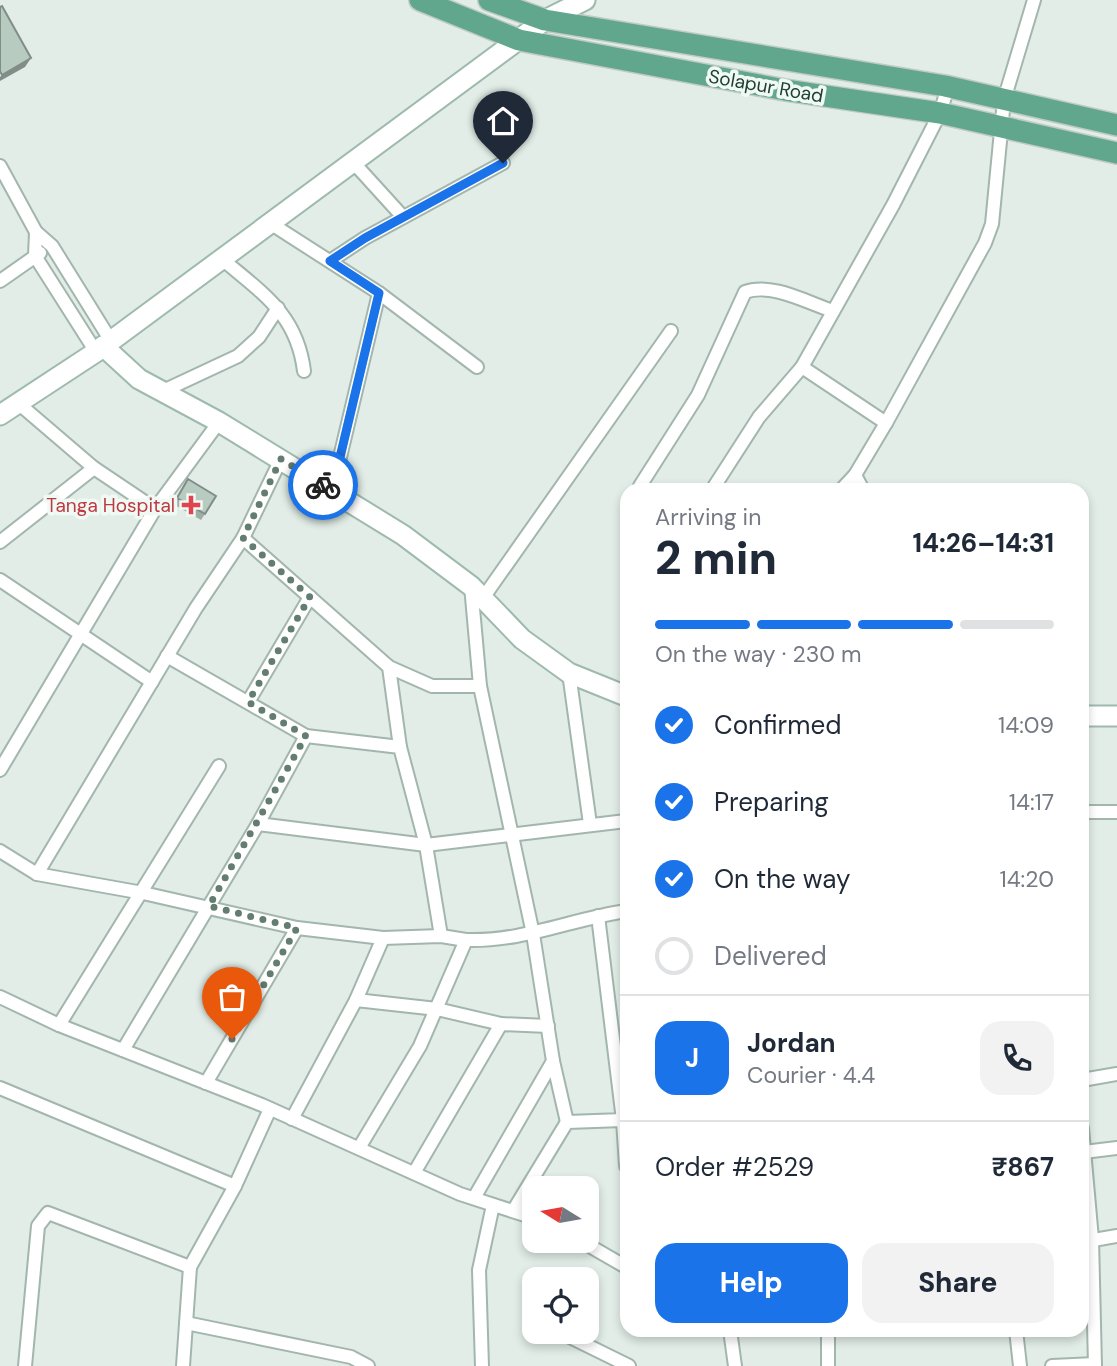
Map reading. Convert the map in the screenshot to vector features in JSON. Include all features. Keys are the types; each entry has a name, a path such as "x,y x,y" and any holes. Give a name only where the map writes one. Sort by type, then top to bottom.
{"main road":[{"name":"Solapur Road","path":"420,0 519,40 785,90 940,113 1117,153"},
{"name":"Solapur Road","path":"489,0 545,20 948,87 1117,125"}],"street":[{"path":"0,415 103,346 545,20 584,0"},
{"path":"848,483 886,424 985,243 995,201 999,128 1004,100 1034,0"},
{"path":"717,483 759,417 802,367 940,113 948,87"},
{"path":"353,162 403,217"},
{"path":"330,261 403,217 503,163"},
{"path":"0,166 36,232 52,246 103,346"},
{"path":"271,223 379,293 477,367"},
{"path":"36,232 35,256 118,363 161,392 219,422 403,535 477,592 522,639 569,673 620,693"},
{"path":"0,281 52,246"},
{"path":"222,259 278,308 297,335 304,371"},
{"path":"642,483 698,395 745,292 756,288 771,290 833,311"},
{"path":"332,491 379,293"},
{"path":"161,392 238,356 259,337 278,308"},
{"path":"513,1211 567,1122 533,934 480,686 477,592 671,331"},
{"path":"802,367 886,424"},
{"path":"18,402 94,468 155,509"},
{"path":"0,770 5,749 82,633 155,509 219,422"},
{"path":"37,874 167,656 243,538 281,459"},
{"path":"0,542 94,468"},
{"path":"855,475 859,483"},
{"path":"243,538 389,667 432,686 480,686"},
{"path":"0,580 152,682"},
{"path":"248,702 310,597"},
{"path":"167,656 306,736 400,747"},
{"path":"389,667 400,747 426,845 441,936"},
{"path":"569,673 590,824"},
{"path":"1089,716 1117,716"},
{"path":"123,1050 258,824 306,736"},
{"path":"59,1025 144,893 219,766"},
{"path":"1089,812 1117,812"},
{"path":"258,824 426,845 620,822"},
{"path":"0,851 37,874 209,906 297,928 383,938 441,936 466,940 533,934 620,912"},
{"path":"598,916 620,1096"},
{"path":"206,1083 297,928"},
{"path":"292,1119 356,1000 383,938"},
{"path":"359,1149 420,1046 466,940"},
{"path":"0,997 59,1025 270,1109 474,1198 522,1214"},
{"path":"356,1000 437,1009 501,1024 548,1026"},
{"path":"414,1173 501,1024"},
{"path":"474,1198 554,1060"},
{"path":"1089,1079 1117,1074"},
{"path":"0,1088 235,1186"},
{"path":"183,1366 190,1268 235,1186 270,1109"},
{"path":"567,1122 620,1120"},
{"path":"1089,1151 1117,1148"},
{"path":"482,1366 479,1270 494,1205"},
{"path":"25,1366 38,1226 48,1213 190,1268"},
{"path":"1089,1241 1117,1236"},
{"path":"599,1251 620,1264"},
{"path":"1052,1366 1095,1365 1089,1272"},
{"path":"186,1323 351,1357 368,1366"},
{"path":"731,1337 735,1366"},
{"path":"828,1337 828,1366"},
{"path":"1017,1337 1020,1366"},
{"path":"584,1344 629,1366"}],"building":[{"path":"2,6 31,58 2,75 0,7"},
{"path":"188,479 216,496 205,514 177,498"}],"way so far":[{"path":"232,1039 297,928 209,906 306,736 248,702 310,597 243,538 281,459 323,485"}],"place":[{"name":"Tanga Hospital","path":"191,505"}],"route":[{"path":"323,485 332,491 379,293 330,261 351,245 503,163"}]}
